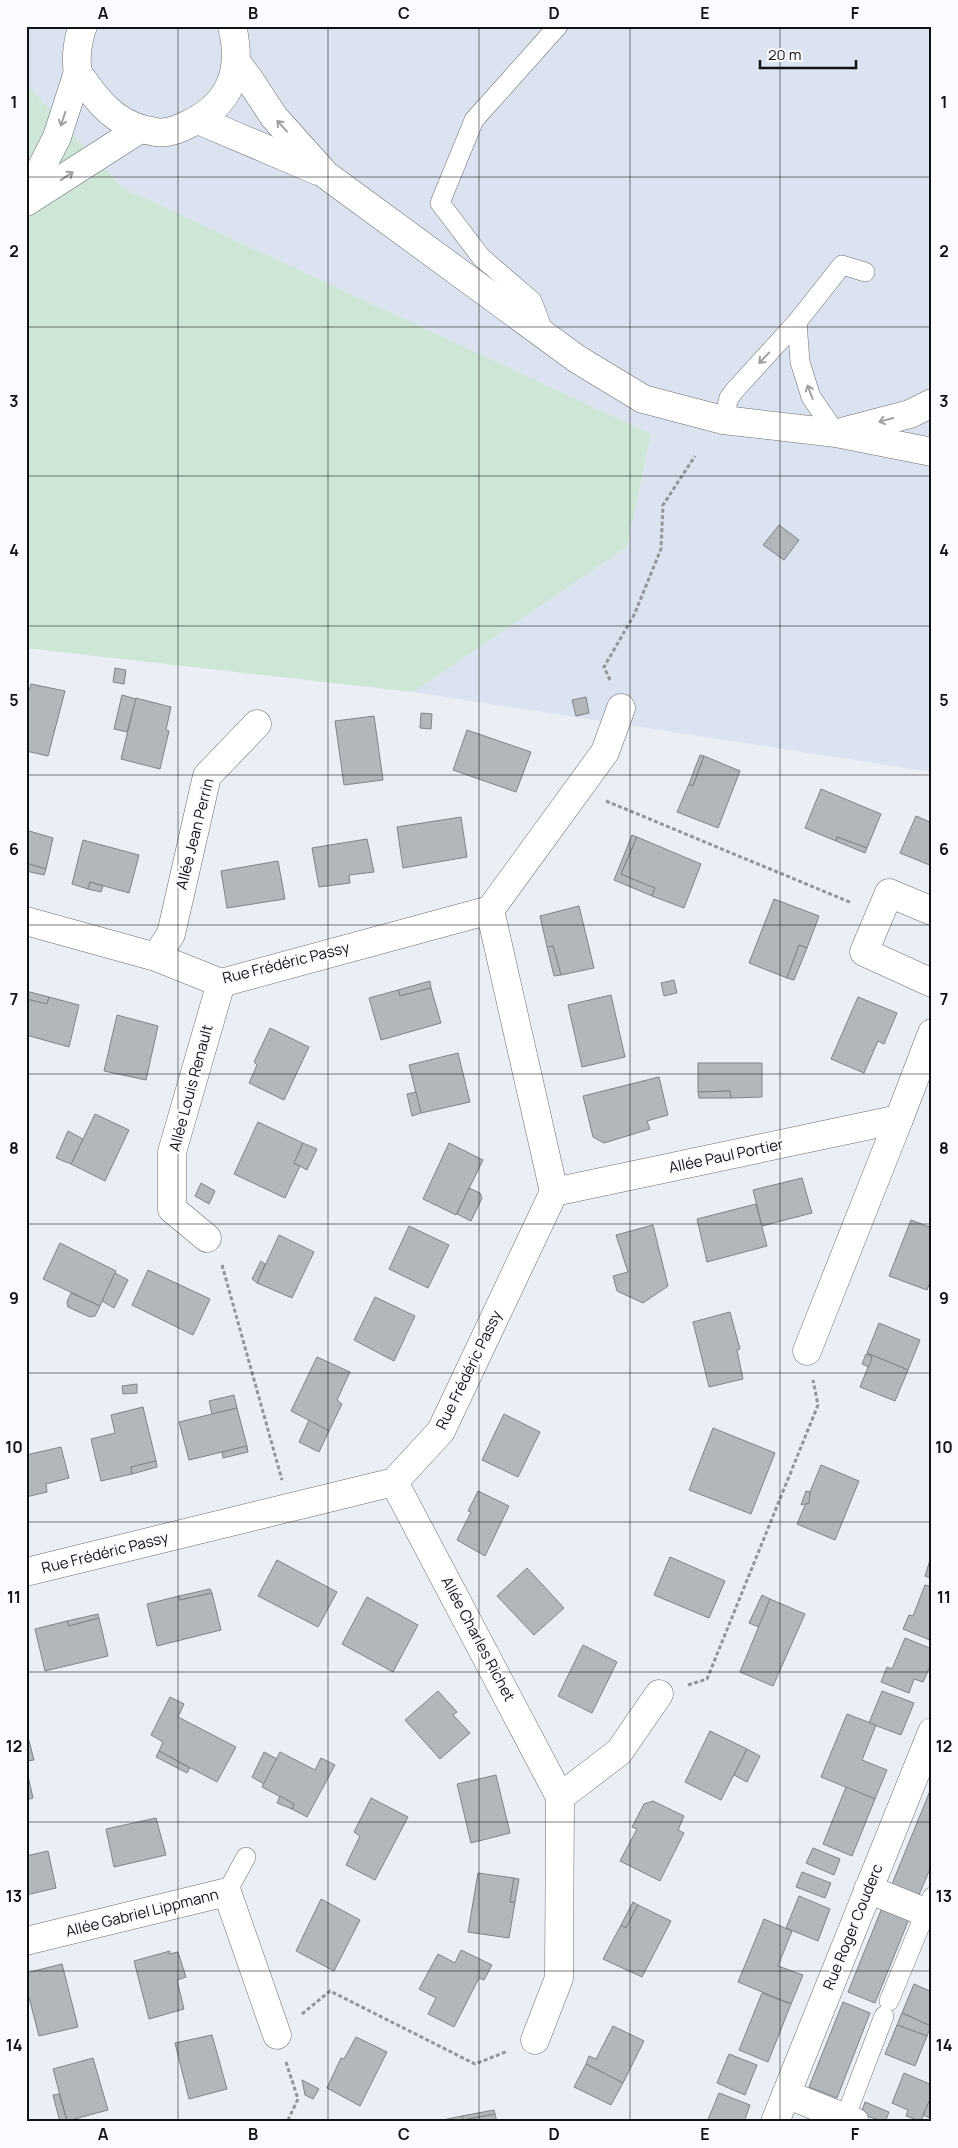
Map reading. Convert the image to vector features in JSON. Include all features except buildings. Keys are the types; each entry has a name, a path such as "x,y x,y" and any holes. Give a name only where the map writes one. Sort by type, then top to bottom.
{"street":[{"path":"26,198 57,137 78,72 78,50 83,26"},
{"path":"78,72 108,113 140,129 158,133 176,130 210,113 222,99 231,82 237,63 236,43 232,26"},
{"path":"237,63 274,116 326,175 577,360 643,399 723,420 836,433 932,452"},
{"path":"198,120 326,175"},
{"path":"26,202 140,129"},
{"path":"836,433 910,414 932,403"},
{"path":"554,1192 490,910 605,752 621,708"},
{"name":"Allée Jean Perrin","path":"156,958 172,934 206,776 257,724"},
{"path":"932,911 889,893 864,952 932,983"},
{"name":"Rue Frédéric Passy","path":"26,921 156,958 221,982 490,910"},
{"name":"Allée Louis Renault","path":"207,1238 172,1209 172,1152 221,982"},
{"path":"807,1351 932,1033"},
{"name":"Allée Paul Portier","path":"554,1192 899,1119"},
{"name":"Rue Frédéric Passy","path":"26,1572 394,1482 441,1431 554,1192"},
{"name":"Allée Charles Richet","path":"394,1482 560,1797 559,1978 536,2040"},
{"path":"560,1797 619,1752 659,1694"},
{"name":"Rue Roger Couderc","path":"775,2122 932,1732"},
{"path":"868,1889 930,1908"},
{"name":"Allée Gabriel Lippmann","path":"26,1941 227,1892 277,2035"},
{"path":"786,2094 850,2120"}],"lane":[{"path":"546,337 532,301 481,257 440,203 474,120 558,26"},
{"path":"723,420 730,398 735,390 797,322 842,265 865,272"},
{"path":"797,322 800,362 811,397 836,433"},
{"path":"227,1892 246,1857"},
{"path":"850,2120 887,2008 930,1908"}],"path":[{"path":"621,708 604,667 634,614 660,549 662,505 695,456"},
{"path":"579,787 599,798 879,915"},
{"path":"207,1238 224,1268 290,1508"},
{"path":"659,1694 708,1679 818,1405 807,1351"},
{"path":"286,2122 298,2099 277,2035 330,1991 475,2064 536,2040"}],"shaded area":[{"path":"29,26 932,26 932,772 413,692 627,547 651,434 123,188 26,84 26,38"}],"green space":[{"path":"26,84 123,188 651,434 627,547 413,692 26,648"}]}
